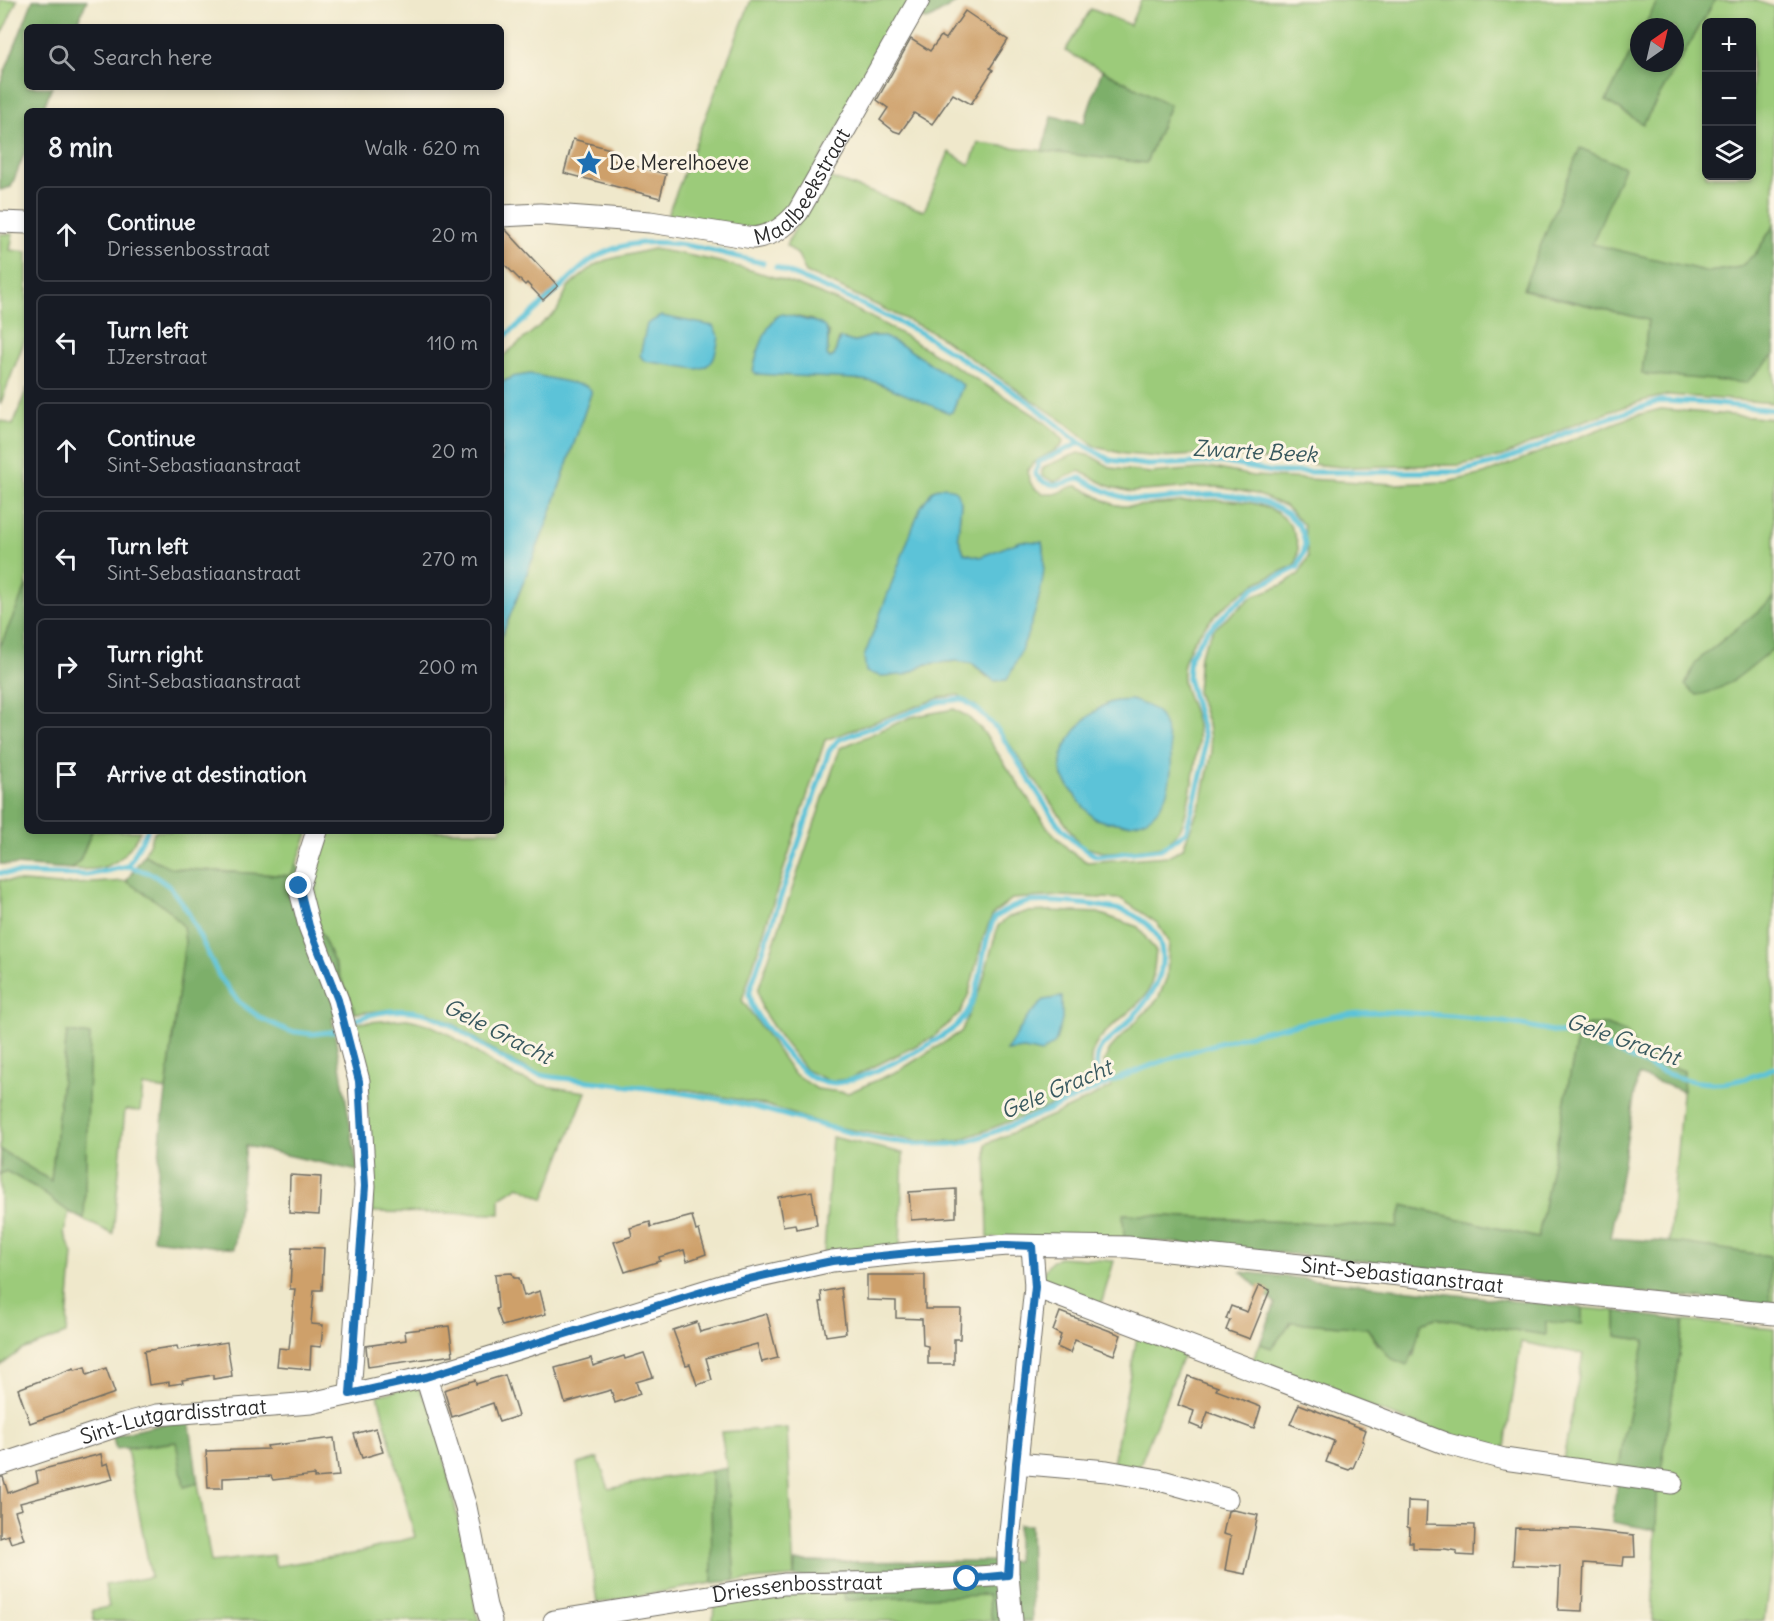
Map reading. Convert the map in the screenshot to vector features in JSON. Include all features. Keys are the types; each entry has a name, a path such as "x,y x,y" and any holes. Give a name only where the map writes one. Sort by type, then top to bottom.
{"street":[{"name":"Maalbeekstraat","path":"504,216 540,214 650,222 753,238 767,236 784,227 798,212 919,0"},
{"path":"0,222 24,223"},
{"path":"315,834 299,886 309,926 338,1000 359,1081 365,1186 350,1394"},
{"name":"Sint-Sebastiaanstraat","path":"350,1394 426,1377 724,1285 779,1272 832,1261 1008,1245 1128,1247 1774,1314"},
{"path":"1012,1621 1008,1575 1016,1463 1035,1287 1032,1246"},
{"path":"1035,1287 1447,1444 1504,1459 1672,1483"},
{"path":"426,1377 466,1507 486,1606 492,1621"},
{"name":"Sint-Lutgardisstraat","path":"0,1465 157,1415 311,1403 350,1394"},
{"path":"1016,1463 1107,1471 1159,1480 1227,1499"},
{"name":"Driessenbosstraat","path":"554,1621 784,1584 900,1582 1008,1575"}],"green space":[{"path":"0,0 17,0 2,34 0,34"},
{"path":"33,0 87,0 77,24 24,24 24,90 51,90 43,108 24,108 24,154 11,187 0,190 0,84"},
{"path":"751,0 910,0 791,212 758,232 666,219"},
{"path":"925,0 960,0 930,19 924,20 920,13"},
{"path":"1141,0 1658,0 1649,18 1630,18 1630,54 1606,101 1643,124 1673,72 1684,72 1684,53 1702,22 1702,180 1756,180 1756,18 1705,18 1715,0 1754,0 1774,7 1774,225 1756,253 1740,267 1709,272 1591,244 1624,167 1524,290 1648,320 1642,374 1769,359 1774,355 1774,403 1668,395 1642,401 1577,423 1503,456 1460,465 1342,467 1241,457 1197,455 1160,457 1125,454 1096,447 1063,421 934,333 806,273 798,255 786,245 825,176 924,211 949,152 970,165 978,143 1146,163 1170,105 1065,51 1091,9 1130,25"},
{"path":"1658,0 1715,0 1705,18 1702,18 1702,22 1684,53 1684,18 1649,18"},
{"path":"1630,54 1630,72 1673,72 1643,124 1606,101"},
{"path":"1102,70 1170,105 1146,163 1042,151 1052,116 1084,123"},
{"path":"1580,148 1624,167 1592,244 1709,272 1740,267 1756,253 1774,225 1774,355 1746,383 1642,374 1648,320 1523,289"},
{"path":"0,234 13,234 10,250 24,252 24,342 0,405"},
{"path":"653,249 692,256 788,282 831,298 877,320 1017,404 1058,434 1064,441 1058,449 1037,461 1028,470 1033,486 1046,494 1058,493 1077,486 1111,503 1123,506 1215,500 1239,501 1261,505 1279,514 1292,529 1298,546 1296,564 1255,584 1226,605 1208,623 1188,652 1183,675 1184,685 1197,723 1197,754 1183,822 1179,831 1164,845 1104,852 1082,847 998,728 975,705 958,695 939,698 825,740 742,1000 793,1073 817,1089 848,1093 900,1070 961,1032 981,987 998,926 1009,917 1026,912 1050,911 1098,913 1138,927 1156,952 1152,979 1147,993 1096,1044 1091,1065 1098,1083 1051,1106 957,1141 919,1141 829,1126 769,1106 690,1090 624,1085 539,1074 507,1059 454,1024 429,1012 387,1010 356,1013 320,930 308,881 325,834 504,834 504,630 547,523 591,393 535,376 523,376 504,382 504,355 557,311 568,287 595,265 606,260","holes":["776,316 793,316 812,320 829,333 827,355 830,358 834,356 839,339 853,342 872,336 882,336 963,385 952,412 876,382 854,379 757,353","961,502 958,536 964,553 980,557 999,550 1042,542 1044,561 987,677 973,664 957,661 927,664","1062,775 1123,824 1095,819 1076,797"]},
{"path":"24,396 24,591 0,647 0,420 13,425"},
{"path":"1661,409 1774,419 1774,598 1696,662 1730,683 1774,648 1774,1305 1770,1305 1770,1256 1669,1243 1684,1071 1641,1054 1625,1032 1579,1029 1538,1238 1402,1205 1397,1227 1124,1214 1124,1238 988,1238 986,1144 1112,1087 1104,1061 1110,1049 1158,999 1167,977 1169,942 1157,923 1121,899 1060,896 1012,899 993,914 983,938 969,993 960,1013 933,1037 849,1079 829,1081 806,1070 782,1040 762,1010 758,990 840,748 911,717 954,709 967,716 982,730 1048,828 1071,852 1087,862 1168,856 1183,848 1202,799 1212,752 1208,725 1197,692 1200,655 1213,630 1253,596 1282,585 1299,574 1308,557 1304,525 1285,506 1256,494 1219,487 1131,492 1111,487 1079,471 1055,482 1042,476 1045,466 1078,453 1091,456 1112,468 1150,473 1213,468 1253,476 1395,484 1447,482 1484,474 1633,416"},
{"path":"24,591 24,834 91,834 80,860 72,869 0,864 0,647"},
{"path":"1774,598 1774,648 1738,677 1708,693 1697,695 1685,685 1696,662"},
{"path":"91,834 138,834 121,858 105,867 72,869 80,860"},
{"path":"154,834 308,834 292,876 171,868 144,855"},
{"path":"144,855 171,868 291,876 296,864 308,881 320,930 356,1013 332,1018 358,1171 246,1146 234,1249 153,1239 161,1132 185,942 183,926 168,909 126,881"},
{"path":"0,880 59,885 126,881 168,909 183,926 185,942 166,1090 143,1086 140,1111 125,1110 113,1234 84,1220 90,1035 67,1032 51,1181 0,1150"},
{"path":"407,1019 421,1022 446,1033 501,1069 521,1079 586,1092 544,1199 519,1186 500,1198 500,1214 372,1212 366,1071 357,1023"},
{"path":"1592,1024 1607,1025 1625,1032 1641,1054 1684,1071 1683,1091 1638,1075 1610,1238 1681,1243 1770,1256 1770,1305 1622,1291 1373,1262 1124,1238 1123,1214 1397,1227 1402,1205 1538,1238 1579,1029"},
{"path":"67,1032 90,1035 84,1220 35,1187 6,1171 0,1174 1,1150 51,1181"},
{"path":"832,1137 903,1153 900,1249 824,1253"},
{"path":"6,1171 35,1187 69,1212 64,1233 73,1254 66,1334 22,1350 0,1366 0,1174"},
{"path":"1059,1257 1114,1261 1100,1308 1054,1290 1042,1277 1048,1265"},
{"path":"1241,1272 1582,1308 1582,1324 1546,1322 1546,1335 1436,1318 1422,1323 1407,1365 1390,1358 1367,1328 1291,1322 1272,1348 1260,1344 1275,1304"},
{"path":"1582,1308 1616,1311 1616,1336 1645,1340 1624,1435 1619,1471 1562,1465 1583,1354 1521,1342 1504,1454 1250,1366 1260,1344 1272,1348 1291,1322 1367,1328 1378,1345 1414,1356 1422,1323 1436,1318 1546,1335 1545,1322 1582,1323"},
{"path":"1616,1311 1684,1321 1657,1497 1656,1530 1612,1522 1624,1435 1645,1340 1616,1336"},
{"path":"1684,1321 1774,1329 1774,1546 1764,1621 1652,1621 1657,1497"},
{"path":"1138,1332 1185,1351 1137,1472 1112,1469"},
{"path":"417,1386 434,1413 472,1581 476,1613 480,1621 94,1621 92,1610 109,1607 105,1585 151,1577 127,1449 177,1442 184,1487 198,1483 211,1562 273,1555 276,1566 353,1554 415,1537 378,1395"},
{"path":"189,1418 198,1483 184,1487 176,1442 116,1449 112,1436"},
{"path":"787,1428 794,1577 735,1581 727,1468 721,1432"},
{"path":"598,1458 609,1489 655,1479 711,1471 712,1583 597,1603 577,1464"},
{"path":"727,1468 735,1581 712,1583 711,1471"},
{"path":"1018,1525 1030,1525 1032,1621 992,1621 988,1595 845,1600 841,1576 794,1577 795,1562 1016,1561"},
{"path":"843,1589 846,1600 988,1594 992,1621 713,1621 714,1604 751,1594"}],"water":[{"path":"782,314 814,321 824,327 828,335 827,355 830,358 834,356 840,338 853,342 872,336 882,336 905,347 963,385 952,412 949,413 876,382 755,374 753,371 757,356 767,330"},
{"path":"661,316 713,326 719,337 711,362 697,369 644,361 640,355 647,324"},
{"path":"530,374 586,386 591,393 547,523 504,630 504,381 512,377"},
{"path":"944,486 956,491 961,502 958,536 964,553 980,557 1021,541 1042,542 1043,574 1037,605 1020,654 1007,680 994,681 973,664 957,661 927,664 905,675 881,676 866,672 864,657 920,508 933,490"},
{"path":"1132,700 1154,710 1163,721 1171,756 1169,786 1156,811 1146,819 1133,824 1099,820 1086,810 1066,782 1062,771 1065,748 1080,725 1099,708 1109,703"},
{"path":"1062,997 1062,1020 1055,1043 1041,1053 1024,1049 1006,1051 1027,1018 1044,1000"}],"building":[{"path":"965,11 1008,40 990,68 993,70 971,104 953,94 932,124 914,113 900,133 894,131 880,120 888,108 877,100 911,39 930,51 941,36 946,39"},
{"path":"573,139 614,150 612,160 666,174 660,198 564,173"},
{"path":"504,229 558,286 543,300 527,283 525,285 504,264"},
{"path":"290,1175 321,1177 319,1215 289,1213"},
{"path":"956,1189 956,1217 911,1220 909,1192"},
{"path":"812,1191 817,1225 796,1229 795,1224 783,1226 778,1197"},
{"path":"692,1216 706,1254 687,1261 684,1250 659,1257 660,1261 625,1272 614,1242 632,1236 630,1228 650,1222 651,1227"},
{"path":"292,1247 324,1248 322,1290 314,1290 311,1324 323,1325 321,1347 311,1346 310,1369 277,1366 279,1348 289,1349 295,1289 290,1289"},
{"path":"512,1273 514,1278 519,1278 524,1296 540,1291 546,1314 502,1326 496,1309 498,1308 495,1274"},
{"path":"867,1275 925,1275 925,1309 961,1309 960,1339 954,1339 954,1364 928,1364 928,1346 923,1345 922,1319 896,1318 896,1301 867,1300"},
{"path":"1259,1285 1270,1290 1250,1339 1226,1330 1230,1320 1226,1319 1231,1306 1247,1312"},
{"path":"841,1288 846,1333 826,1336 820,1302 822,1302 821,1292"},
{"path":"1060,1312 1121,1335 1114,1355 1075,1340 1070,1353 1057,1347 1061,1335 1053,1331"},
{"path":"767,1314 778,1358 762,1362 757,1344 706,1358 712,1380 697,1385 690,1364 686,1365 673,1330 697,1322 700,1332"},
{"path":"449,1326 453,1355 368,1367 366,1346 406,1340 405,1331"},
{"path":"227,1342 232,1376 213,1379 213,1375 182,1380 183,1383 169,1385 169,1382 149,1385 144,1351 177,1346 178,1350"},
{"path":"644,1353 653,1377 636,1382 640,1394 615,1403 611,1390 565,1403 555,1368 591,1358 593,1366 624,1356 625,1359"},
{"path":"85,1367 87,1375 106,1368 115,1393 30,1423 18,1389 74,1368 75,1370"},
{"path":"505,1375 518,1416 499,1422 493,1403 452,1417 444,1390 475,1380 476,1384"},
{"path":"1188,1376 1218,1387 1216,1390 1261,1407 1254,1429 1208,1412 1202,1429 1190,1424 1194,1411 1178,1405"},
{"path":"1299,1404 1366,1430 1362,1441 1364,1442 1353,1468 1349,1470 1326,1462 1334,1441 1290,1424"},
{"path":"376,1428 383,1452 362,1458 354,1434"},
{"path":"334,1438 339,1476 314,1478 314,1475 273,1480 271,1476 223,1478 223,1488 208,1488 206,1451 268,1449 267,1446"},
{"path":"101,1454 103,1465 108,1463 113,1479 20,1503 22,1509 15,1511 24,1539 11,1543 8,1535 0,1538 0,1477 3,1477 8,1493 38,1482 36,1471"},
{"path":"1408,1501 1427,1502 1426,1524 1475,1525 1474,1556 1457,1555 1457,1551 1445,1549 1413,1548 1413,1542 1409,1542 1410,1528 1407,1527"},
{"path":"1228,1511 1258,1515 1245,1574 1225,1570 1231,1536 1223,1534"},
{"path":"1515,1528 1577,1529 1634,1535 1635,1557 1624,1557 1623,1566 1584,1563 1582,1611 1558,1610 1560,1567 1513,1565"}],"waterway":[{"name":"Zwarte Beek","path":"504,337 587,263 616,248 636,244 678,244 763,263"},
{"name":"Zwarte Beek","path":"776,267 921,333 1029,402 1080,443 1110,460 1148,465 1221,462 1273,472 1458,472 1499,462 1538,447 1567,432 1660,401 1774,410"},
{"path":"1080,443 1039,462 1035,474 1045,483 1056,485 1080,478 1110,493 1135,500 1196,495 1250,499 1280,510 1293,519 1301,530 1305,548 1298,567 1255,588 1207,631 1190,656 1188,678 1204,736 1204,764 1186,832 1161,849 1096,856 1077,844 1056,822 998,730 978,710 962,699 938,702 838,740 829,751 749,993 753,1008 765,1027 780,1047 806,1073 815,1079 827,1082 847,1081 899,1060 933,1042 957,1025 965,1016 975,994 993,922 1004,912 1029,902 1063,902 1124,911 1144,922 1156,934 1162,952 1162,965 1159,978 1145,1002 1137,1013 1105,1043 1097,1055 1096,1064 1103,1086"},
{"name":"Zwarte Beek","path":"0,873 87,875 128,866 145,834"},
{"name":"Gele Gracht","path":"128,866 152,874 170,887 187,910 219,976 239,1002 262,1019 289,1031 312,1034 338,1031"},
{"name":"Gele Gracht","path":"354,1020 381,1012 404,1010 424,1013 442,1020 516,1066 540,1075 708,1097 855,1134 935,1145 961,1143 979,1138 1036,1116 1147,1067 1221,1042 1330,1017 1363,1013 1410,1013 1460,1017 1535,1027 1584,1039 1666,1073 1700,1082 1732,1082 1774,1068"}],"place":[{"name":"De Merelhoeve","path":"589,163"}],"route":[{"path":"299,886 309,926 338,1000 359,1081 365,1186 350,1394 426,1377 724,1285 779,1272 832,1261 919,1252 1008,1245 1032,1246 1035,1287 1016,1463 1008,1575 967,1579"}]}
